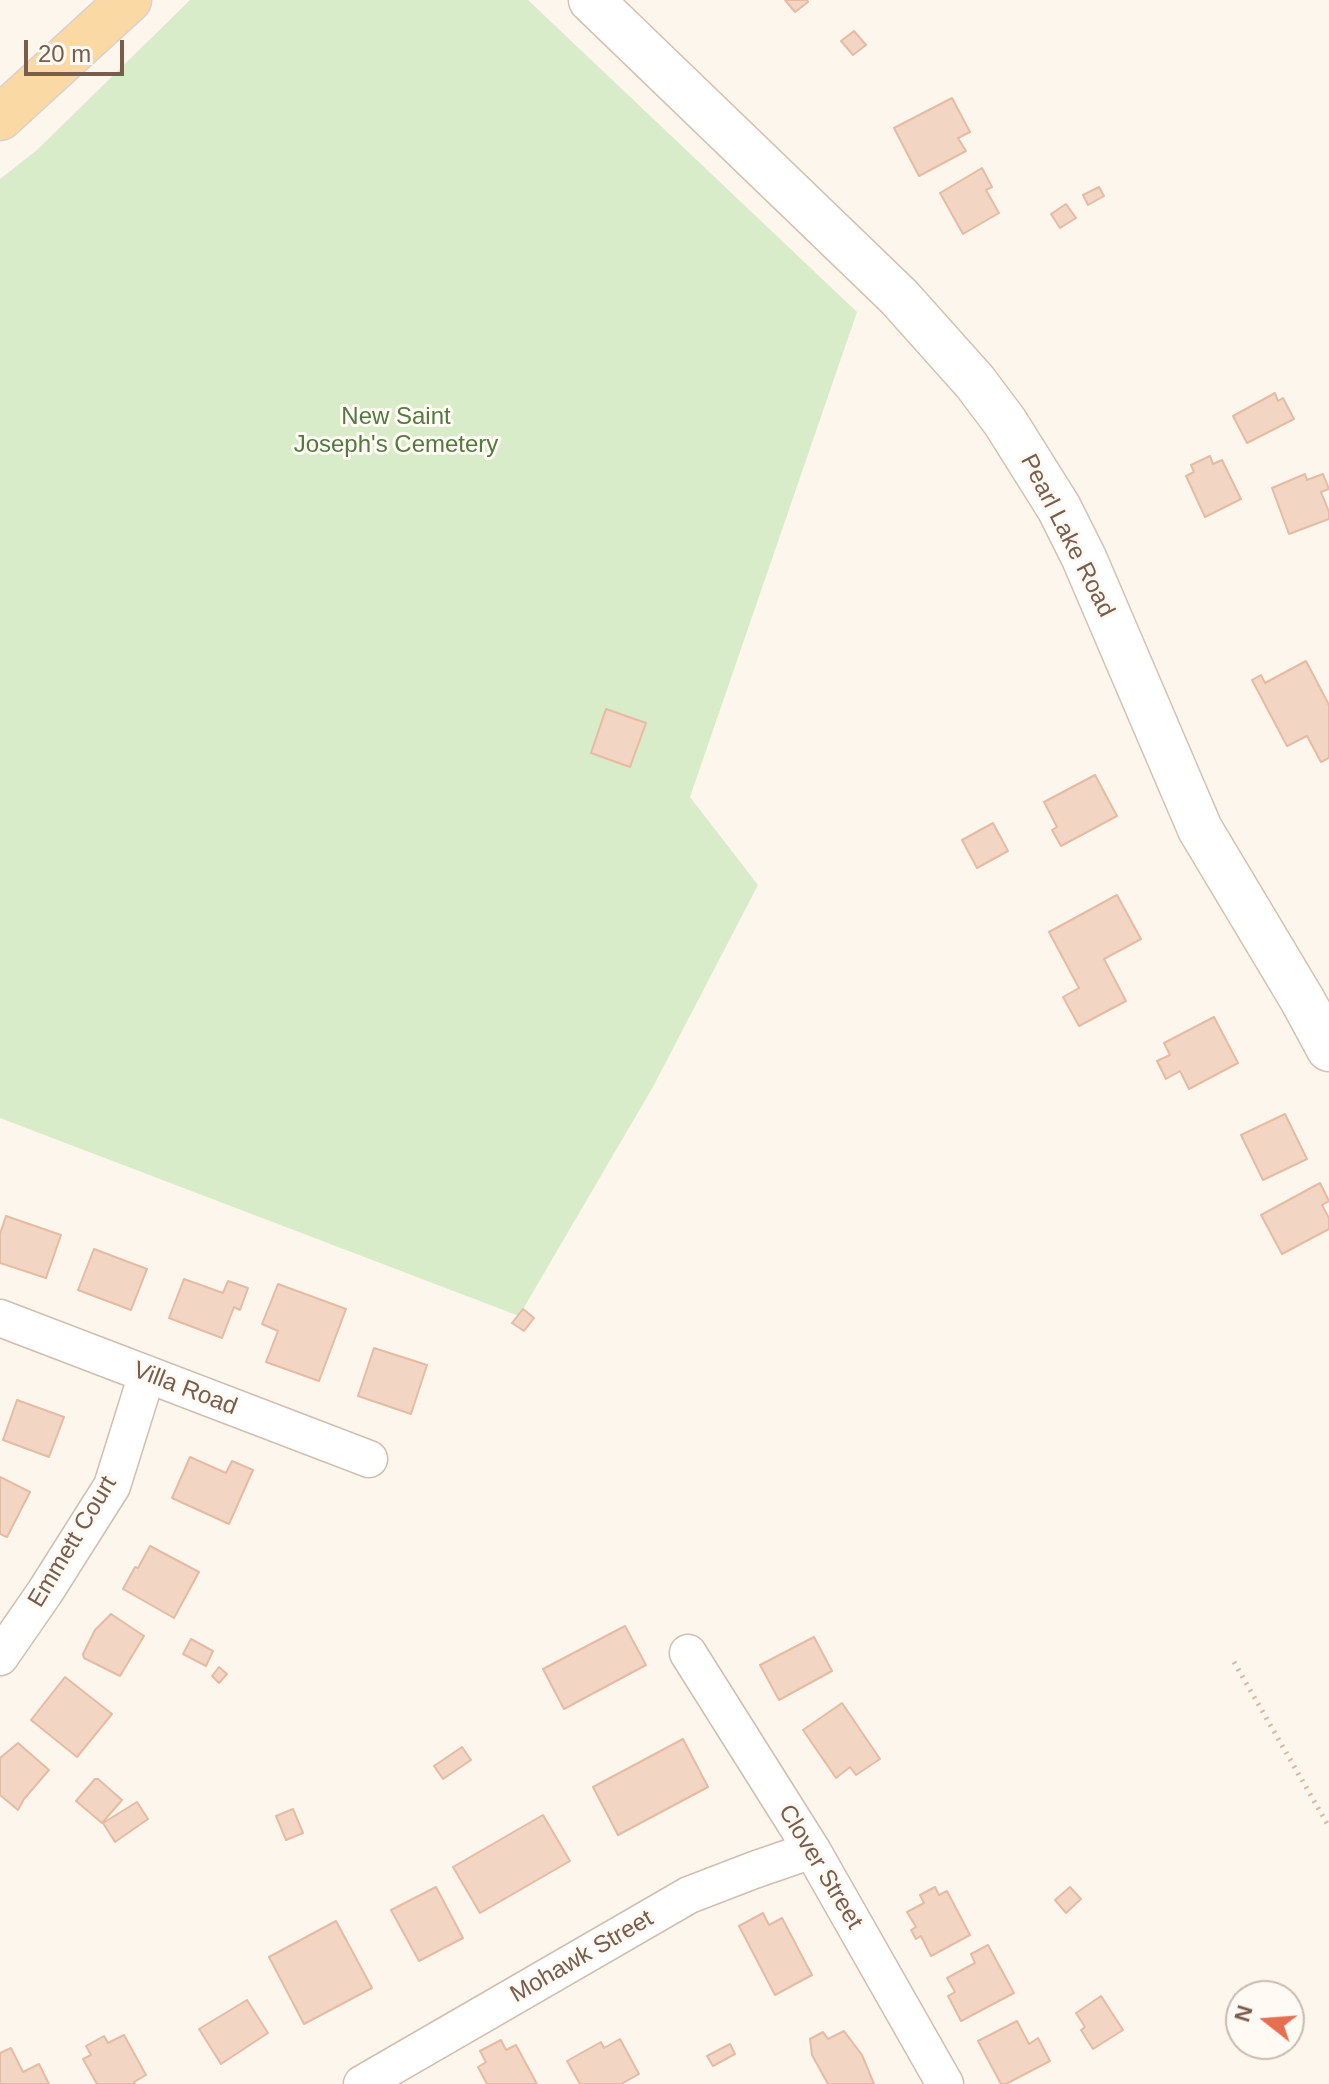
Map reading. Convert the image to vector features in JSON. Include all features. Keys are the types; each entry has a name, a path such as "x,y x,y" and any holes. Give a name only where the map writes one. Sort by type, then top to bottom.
{"main road":[{"path":"0,118 129,0"},
{"name":"Pearl Lake Road","path":"591,0 899,297 975,382 1005,422 1059,508 1084,558 1200,829 1329,1049"}],"street":[{"name":"Villa Road","path":"0,1318 369,1459"},
{"name":"Emmett Court","path":"0,1657 112,1486 147,1374"},
{"name":"Clover Street","path":"688,1653 812,1850 945,2084"},
{"name":"Mohawk Street","path":"362,2084 689,1895 812,1850"}],"path":[{"path":"1234,1662 1329,1827"}],"green space":[{"name":"New Saint Joseph's Cemetery","path":"190,0 528,0 857,312 690,797 758,885 654,1085 519,1316 0,1118 0,179 37,150"}],"building":[{"path":"785,0 807,0 808,2 795,12"},
{"path":"854,31 866,45 853,55 841,41"},
{"path":"952,98 970,132 958,138 966,151 919,176 894,128"},
{"path":"982,168 992,187 986,190 999,213 963,234 940,193"},
{"path":"1099,187 1104,196 1088,205 1083,195"},
{"path":"1066,204 1076,218 1060,228 1051,214"},
{"path":"1275,393 1278,401 1283,398 1294,419 1247,443 1233,416"},
{"path":"1210,456 1213,464 1222,460 1241,499 1205,517 1186,476 1194,472 1191,465"},
{"path":"1305,474 1307,480 1323,474 1329,489 1321,492 1329,519 1289,534 1272,488"},
{"path":"1306,661 1329,705 1329,758 1321,762 1307,736 1287,746 1252,680 1261,675 1265,683"},
{"path":"606,709 646,723 630,767 591,753"},
{"path":"1095,775 1117,816 1061,846 1052,830 1057,827 1044,802"},
{"path":"993,823 1008,851 977,868 962,840"},
{"path":"1117,895 1141,939 1104,959 1126,1001 1079,1026 1063,997 1079,988 1049,932"},
{"path":"1214,1017 1238,1063 1189,1089 1180,1071 1166,1079 1157,1061 1170,1055 1164,1043"},
{"path":"1285,1114 1307,1159 1263,1180 1241,1135"},
{"path":"1320,1183 1329,1201 1322,1205 1329,1218 1329,1229 1282,1254 1261,1215"},
{"path":"6,1216 61,1235 46,1278 0,1263 0,1234"},
{"path":"94,1249 147,1269 131,1310 78,1290"},
{"path":"184,1279 223,1293 228,1281 248,1288 240,1310 234,1307 222,1338 169,1318"},
{"path":"278,1284 346,1309 319,1381 266,1362 278,1331 262,1324"},
{"path":"523,1309 534,1318 524,1331 512,1323"},
{"path":"374,1348 427,1365 411,1414 358,1396"},
{"path":"17,1400 64,1417 49,1457 3,1440"},
{"path":"190,1457 226,1473 232,1461 253,1470 229,1524 172,1498"},
{"path":"0,1477 30,1492 7,1537 0,1534"},
{"path":"150,1546 199,1572 174,1618 123,1589"},
{"path":"111,1614 144,1636 120,1676 84,1658 83,1654 95,1630"},
{"path":"625,1626 646,1665 564,1709 543,1669"},
{"path":"814,1637 832,1671 779,1700 760,1665"},
{"path":"191,1639 213,1651 206,1666 183,1654"},
{"path":"219,1667 227,1674 219,1683 212,1676"},
{"path":"65,1677 112,1714 77,1757 31,1720"},
{"path":"842,1703 880,1759 856,1775 850,1767 836,1778 803,1730"},
{"path":"683,1739 708,1787 618,1835 593,1787"},
{"path":"18,1743 49,1770 18,1810 0,1795 0,1758"},
{"path":"462,1747 471,1760 443,1779 434,1766"},
{"path":"95,1779 122,1800 102,1823 76,1801"},
{"path":"137,1802 148,1819 115,1842 103,1823"},
{"path":"293,1809 303,1833 286,1840 276,1816"},
{"path":"543,1815 570,1861 480,1913 453,1867"},
{"path":"436,1887 463,1938 419,1961 391,1910"},
{"path":"935,1887 939,1895 947,1891 970,1935 931,1956 921,1936 916,1939 911,1930 916,1927 907,1912 924,1903 920,1895"},
{"path":"1070,1887 1081,1899 1066,1913 1055,1900"},
{"path":"763,1913 769,1925 782,1918 812,1975 775,1995 739,1926"},
{"path":"336,1921 372,1988 304,2024 269,1957"},
{"path":"988,1945 1014,1993 961,2021 948,1996 955,1992 947,1978 975,1963 971,1954"},
{"path":"1101,1996 1123,2030 1093,2049 1081,2030 1085,2027 1076,2013"},
{"path":"247,2000 268,2033 221,2064 199,2029"},
{"path":"1017,2021 1029,2044 1038,2038 1050,2061 1001,2084 978,2041"},
{"path":"844,2031 862,2055 874,2084 828,2084 812,2055 810,2039 823,2032 828,2039"},
{"path":"124,2035 146,2075 135,2084 97,2084 83,2059 91,2055 86,2046 104,2036 108,2043"},
{"path":"620,2039 639,2074 621,2084 580,2084 567,2061 601,2042 604,2048"},
{"path":"501,2040 506,2050 516,2045 537,2084 487,2084 478,2067 486,2062 480,2051"},
{"path":"730,2044 735,2054 713,2066 707,2056"},
{"path":"11,2048 23,2072 39,2064 49,2084 0,2084 0,2053"}]}
